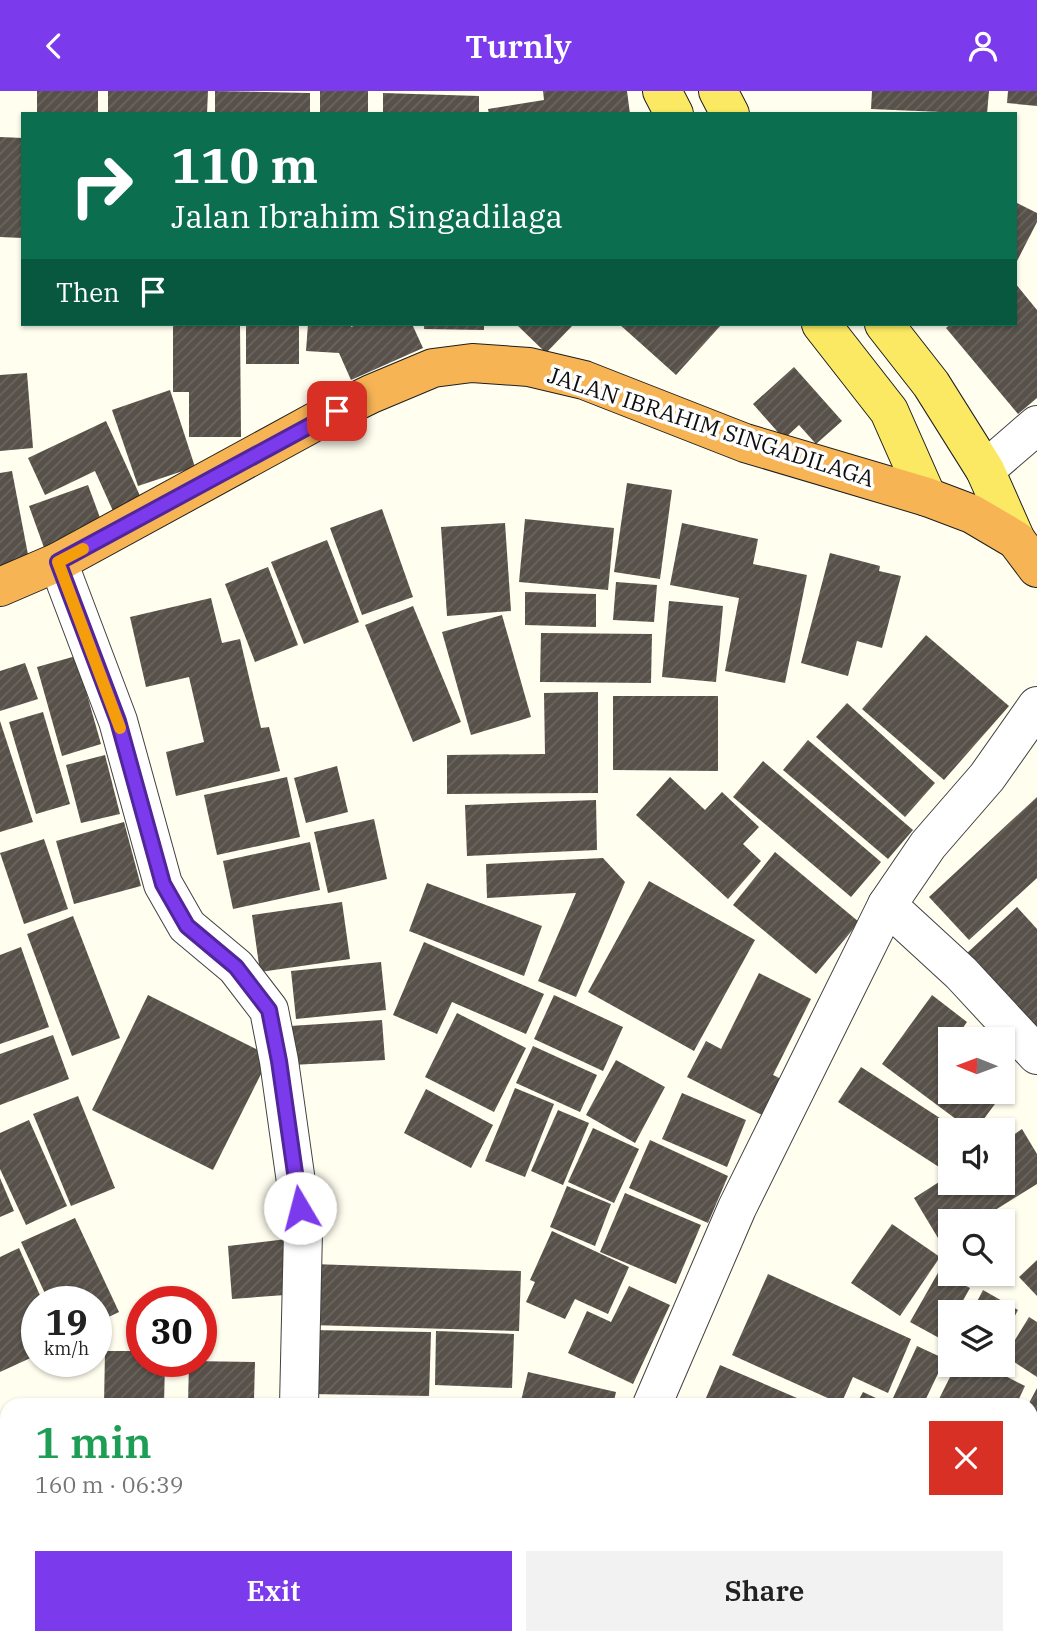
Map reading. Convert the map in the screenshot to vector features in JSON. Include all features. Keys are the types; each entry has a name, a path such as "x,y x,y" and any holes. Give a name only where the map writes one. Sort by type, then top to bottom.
{"highway":[{"name":"JALAN IBRAHIM SINGADILAGA","path":"0,587 58,562 371,394 433,368 472,363 529,367 584,380 745,443 927,497 972,514 1026,554"}],"main road":[{"path":"662,91 673,112"},
{"path":"718,91 729,112"},
{"path":"823,326 889,411 927,497"},
{"path":"886,326 932,384 985,470 1026,554"}],"street":[{"path":"985,470 1037,425"},
{"path":"58,562 118,721 163,884 187,926 236,967 269,1010 279,1061 303,1232 299,1398"},
{"path":"655,1398 737,1208 887,905 928,845 987,777 1037,706"},
{"path":"887,905 961,972 1037,1055"}],"building":[{"path":"37,91 98,91 98,112 37,112"},
{"path":"108,91 208,91 207,112 108,112"},
{"path":"215,91 310,93 310,112 215,112"},
{"path":"320,91 368,91 368,112 320,112"},
{"path":"543,91 627,91 630,112 489,112 488,109 544,100"},
{"path":"872,91 989,91 987,112 871,109"},
{"path":"1008,91 1037,91 1037,106 1007,103"},
{"path":"383,93 479,96 479,112 383,112"},
{"path":"0,137 21,138 21,238 0,237"},
{"path":"1017,203 1037,213 1037,222 1017,261"},
{"path":"1017,285 1037,310 1037,398 1018,414 946,328 1017,326"},
{"path":"173,326 240,326 241,437 189,437 189,392 173,392"},
{"path":"246,326 299,326 299,364 246,364"},
{"path":"308,326 413,326 423,348 351,380 339,353 306,351"},
{"path":"424,326 484,326 484,330 424,329"},
{"path":"518,326 572,326 546,353"},
{"path":"621,326 720,326 676,375"},
{"path":"794,367 842,421 816,444 799,425 784,439 753,404"},
{"path":"27,373 33,448 0,451 0,375"},
{"path":"170,390 195,467 138,486 112,410"},
{"path":"106,421 141,498 113,511 95,471 45,495 28,458"},
{"path":"12,471 30,565 0,570 0,473"},
{"path":"627,483 672,490 660,579 614,572"},
{"path":"88,485 106,534 47,556 29,506"},
{"path":"382,509 413,597 362,615 330,528"},
{"path":"525,519 614,528 608,590 519,582"},
{"path":"505,523 511,611 447,616 441,527"},
{"path":"682,523 758,539 753,564 807,575 785,683 725,671 739,598 670,585"},
{"path":"327,540 359,622 304,644 271,562"},
{"path":"830,553 880,566 879,571 901,576 882,648 857,641 848,676 801,663"},
{"path":"268,567 298,645 255,662 225,584"},
{"path":"616,582 657,585 654,622 613,620"},
{"path":"525,592 596,594 596,627 525,625"},
{"path":"211,598 222,643 240,639 261,728 269,727 280,771 176,796 166,752 204,742 189,677 146,687 130,617"},
{"path":"669,601 723,606 716,682 662,677"},
{"path":"413,606 461,722 413,742 365,625"},
{"path":"502,615 531,717 471,735 442,632"},
{"path":"541,633 652,634 651,683 540,682"},
{"path":"926,635 1009,706 944,780 862,709"},
{"path":"76,656 101,744 62,756 37,667"},
{"path":"25,663 38,699 0,711 0,671"},
{"path":"598,692 598,793 447,794 447,755 545,754 544,693"},
{"path":"613,696 718,696 718,771 613,770"},
{"path":"847,703 935,783 905,817 816,737"},
{"path":"43,712 70,804 36,814 9,722"},
{"path":"0,721 33,822 0,832"},
{"path":"808,740 913,830 888,859 783,770"},
{"path":"105,755 120,814 81,823 66,765"},
{"path":"763,761 881,862 851,897 733,797"},
{"path":"337,766 348,812 306,823 294,778"},
{"path":"287,777 300,837 217,855 204,795"},
{"path":"670,777 705,810 722,792 759,827 743,844 761,861 728,899 636,815"},
{"path":"1037,797 1037,878 969,940 929,897"},
{"path":"596,800 597,850 467,856 465,805"},
{"path":"374,819 387,879 328,893 314,832"},
{"path":"124,822 141,886 74,904 56,841"},
{"path":"44,839 68,909 24,924 0,853"},
{"path":"310,842 320,890 233,909 223,861"},
{"path":"775,852 859,922 816,974 733,905"},
{"path":"603,858 625,882 576,997 538,981 576,893 487,898 486,864"},
{"path":"649,881 755,940 694,1051 588,992"},
{"path":"427,883 542,926 524,976 409,931"},
{"path":"342,902 350,959 260,972 252,915"},
{"path":"1017,907 1037,929 1037,1031 966,954"},
{"path":"73,916 120,1038 72,1056 27,934"},
{"path":"424,942 544,994 526,1034 452,1002 437,1034 393,1015"},
{"path":"21,947 49,1027 0,1044 0,955"},
{"path":"381,962 386,1010 296,1019 291,971"},
{"path":"759,973 811,999 773,1075 794,1085 776,1122 687,1077 706,1041 721,1049"},
{"path":"148,995 270,1056 213,1170 92,1110"},
{"path":"554,995 623,1027 603,1071 534,1039"},
{"path":"932,995 967,1022 963,1027 938,1027 938,1104 995,1104 985,1118 955,1118 882,1064"},
{"path":"457,1013 526,1048 494,1112 425,1077"},
{"path":"382,1020 385,1060 292,1065 290,1026"},
{"path":"53,1035 69,1079 0,1105 0,1054"},
{"path":"533,1046 597,1075 580,1112 516,1083"},
{"path":"616,1060 665,1087 635,1143 586,1115"},
{"path":"861,1067 940,1118 938,1166 838,1102"},
{"path":"515,1088 554,1104 525,1177 485,1161"},
{"path":"426,1089 493,1125 471,1168 404,1133"},
{"path":"682,1093 746,1120 727,1167 662,1139"},
{"path":"78,1096 115,1188 71,1206 33,1114"},
{"path":"558,1110 589,1123 563,1185 531,1171"},
{"path":"29,1120 67,1206 26,1225 0,1169 0,1133"},
{"path":"593,1128 639,1149 614,1203 568,1182"},
{"path":"1022,1129 1037,1154 1037,1184 997,1209 938,1209 938,1238 914,1198 938,1183 938,1195 1015,1195 1015,1134"},
{"path":"650,1140 728,1176 708,1223 629,1188"},
{"path":"0,1178 14,1211 0,1217"},
{"path":"567,1186 611,1204 595,1246 550,1227"},
{"path":"625,1193 701,1225 676,1284 600,1252"},
{"path":"75,1218 107,1286 42,1286 21,1242"},
{"path":"892,1224 938,1256 938,1260 900,1316 851,1283"},
{"path":"552,1231 629,1267 608,1314 575,1299 565,1319 526,1302 535,1282 530,1280"},
{"path":"295,1238 299,1294 232,1299 228,1246"},
{"path":"19,1248 36,1286 21,1286 21,1362 0,1372 0,1257"},
{"path":"1037,1260 1037,1296 1019,1277"},
{"path":"313,1264 521,1271 519,1331 311,1325"},
{"path":"938,1273 938,1286 970,1288 963,1300 938,1300 938,1337 910,1322"},
{"path":"768,1274 911,1339 888,1393 853,1377 844,1398 828,1398 732,1355"},
{"path":"629,1286 670,1305 633,1384 568,1353 587,1311 611,1322"},
{"path":"983,1290 1000,1300 978,1300"},
{"path":"112,1297 119,1312 112,1315"},
{"path":"1029,1317 1037,1322 1037,1377 1015,1363 1015,1340"},
{"path":"310,1330 431,1332 429,1396 309,1394"},
{"path":"436,1331 514,1334 512,1388 435,1385"},
{"path":"917,1346 938,1356 938,1374 926,1398 893,1398"},
{"path":"112,1351 126,1351 126,1377 165,1377 164,1398 104,1398 105,1377 112,1377"},
{"path":"217,1361 255,1362 254,1398 188,1398 189,1377 217,1377"},
{"path":"720,1365 797,1398 706,1398"},
{"path":"528,1372 616,1392 615,1398 522,1398"},
{"path":"950,1377 1007,1377 1025,1386 1019,1398 940,1398"},
{"path":"863,1392 876,1398 860,1398"}],"slow traffic":[{"path":"83,549 58,562 120,728"}],"route":[{"path":"300,1208 269,1010 236,967 187,926 163,884 118,721 58,562 337,411"}]}
